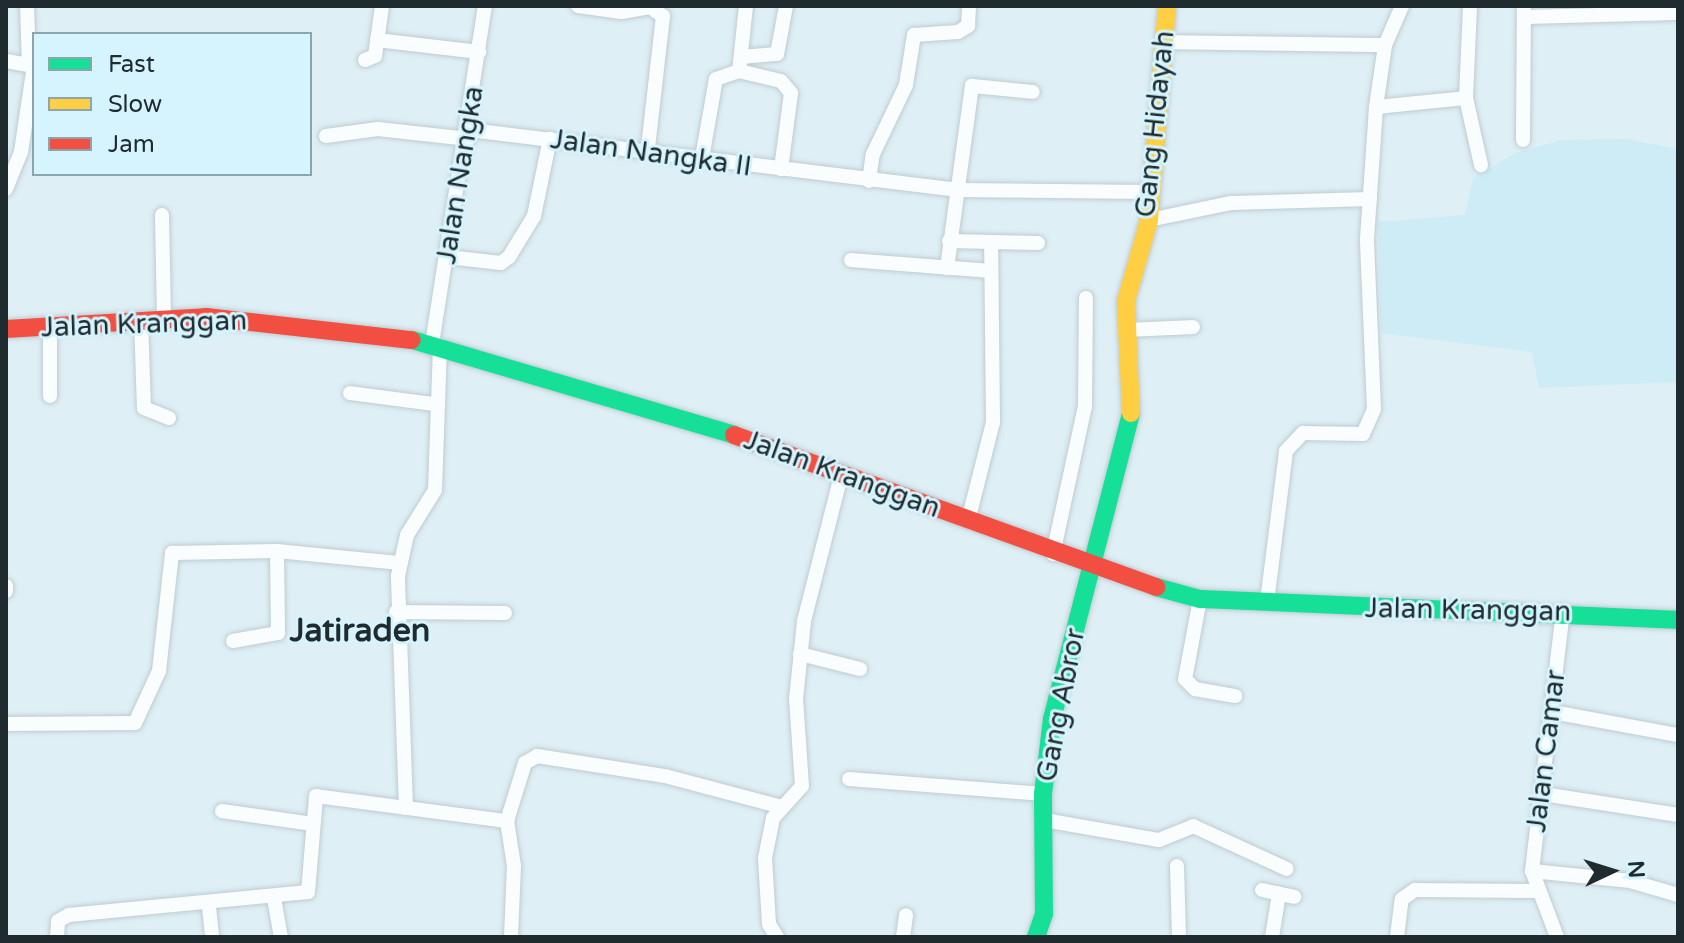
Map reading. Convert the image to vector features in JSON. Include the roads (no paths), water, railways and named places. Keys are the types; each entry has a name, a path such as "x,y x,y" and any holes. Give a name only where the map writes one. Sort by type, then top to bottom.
{"main road":[{"name":"Gang Hidayah","path":"1092,569 1132,409 1127,330 1131,273 1149,220 1167,6"},
{"name":"Jalan Kranggan","path":"6,329 164,318 352,328 436,345 842,472 1092,569 1200,599 1563,611 1678,620"},
{"name":"Gang Abror","path":"1036,937 1044,914 1043,794 1052,719 1092,569"}],"street":[{"path":"6,189 21,152 32,65 27,6"},
{"path":"365,60 375,56 382,6"},
{"name":"Jalan Nangka","path":"400,563 435,490 433,404 436,345 469,134 485,6"},
{"path":"578,6 644,7 663,16 648,148"},
{"path":"740,64 746,6"},
{"path":"702,158 716,79 740,64 777,54 786,6"},
{"path":"869,181 879,139 903,94 914,35 968,26 969,6"},
{"path":"1267,602 1286,451 1303,433 1363,434 1374,409 1370,199 1376,107 1385,45 1402,6"},
{"path":"1470,6 1466,98 1481,165"},
{"path":"1523,140 1524,12 1626,10 1678,13"},
{"path":"377,40 479,52"},
{"path":"1163,42 1385,45"},
{"path":"6,61 32,65"},
{"path":"740,64 781,81 791,93 781,169"},
{"path":"947,268 972,86 1033,92"},
{"path":"1376,107 1466,98"},
{"name":"Jalan Nangka II","path":"326,136 378,129 550,139 648,148 832,177 958,190 1149,192"},
{"path":"448,257 501,263 509,257 534,216 550,139"},
{"path":"1149,220 1231,203 1370,199"},
{"path":"162,215 164,318"},
{"path":"949,241 1038,243"},
{"path":"968,521 993,422 991,244"},
{"path":"851,260 991,271"},
{"path":"1053,554 1085,406 1086,298"},
{"path":"141,319 144,408 169,418"},
{"path":"50,325 50,396"},
{"path":"1127,330 1193,327"},
{"path":"350,393 433,404"},
{"path":"777,937 769,924 765,858 773,818 799,793 804,774 800,654 842,472"},
{"path":"233,641 278,633 277,551"},
{"path":"6,724 135,723 159,671 172,553 277,551 400,563 396,612 406,808"},
{"path":"1200,599 1185,679 1195,689 1235,696"},
{"name":"Jalan Camar","path":"1557,937 1535,891 1532,871 1563,611"},
{"path":"396,612 505,613"},
{"path":"800,654 860,669"},
{"path":"1558,713 1678,735"},
{"path":"511,937 514,866 507,821 525,763 537,756 665,776 782,807"},
{"path":"849,779 1043,794"},
{"path":"1543,794 1678,815"},
{"path":"57,937 58,921 69,915 209,907 308,892 316,796 507,821"},
{"path":"222,811 313,824"},
{"path":"1044,820 1159,840 1193,826 1287,869"},
{"path":"1177,866 1179,937"},
{"path":"1532,871 1630,881 1678,895"},
{"path":"1262,890 1286,896 1272,937"},
{"path":"1397,937 1402,899 1415,890 1535,891"},
{"path":"274,898 281,937"},
{"path":"209,907 212,937"},
{"path":"903,937 906,915"}],"district":[{"name":"Jatiraden","path":"360,631"}]}
